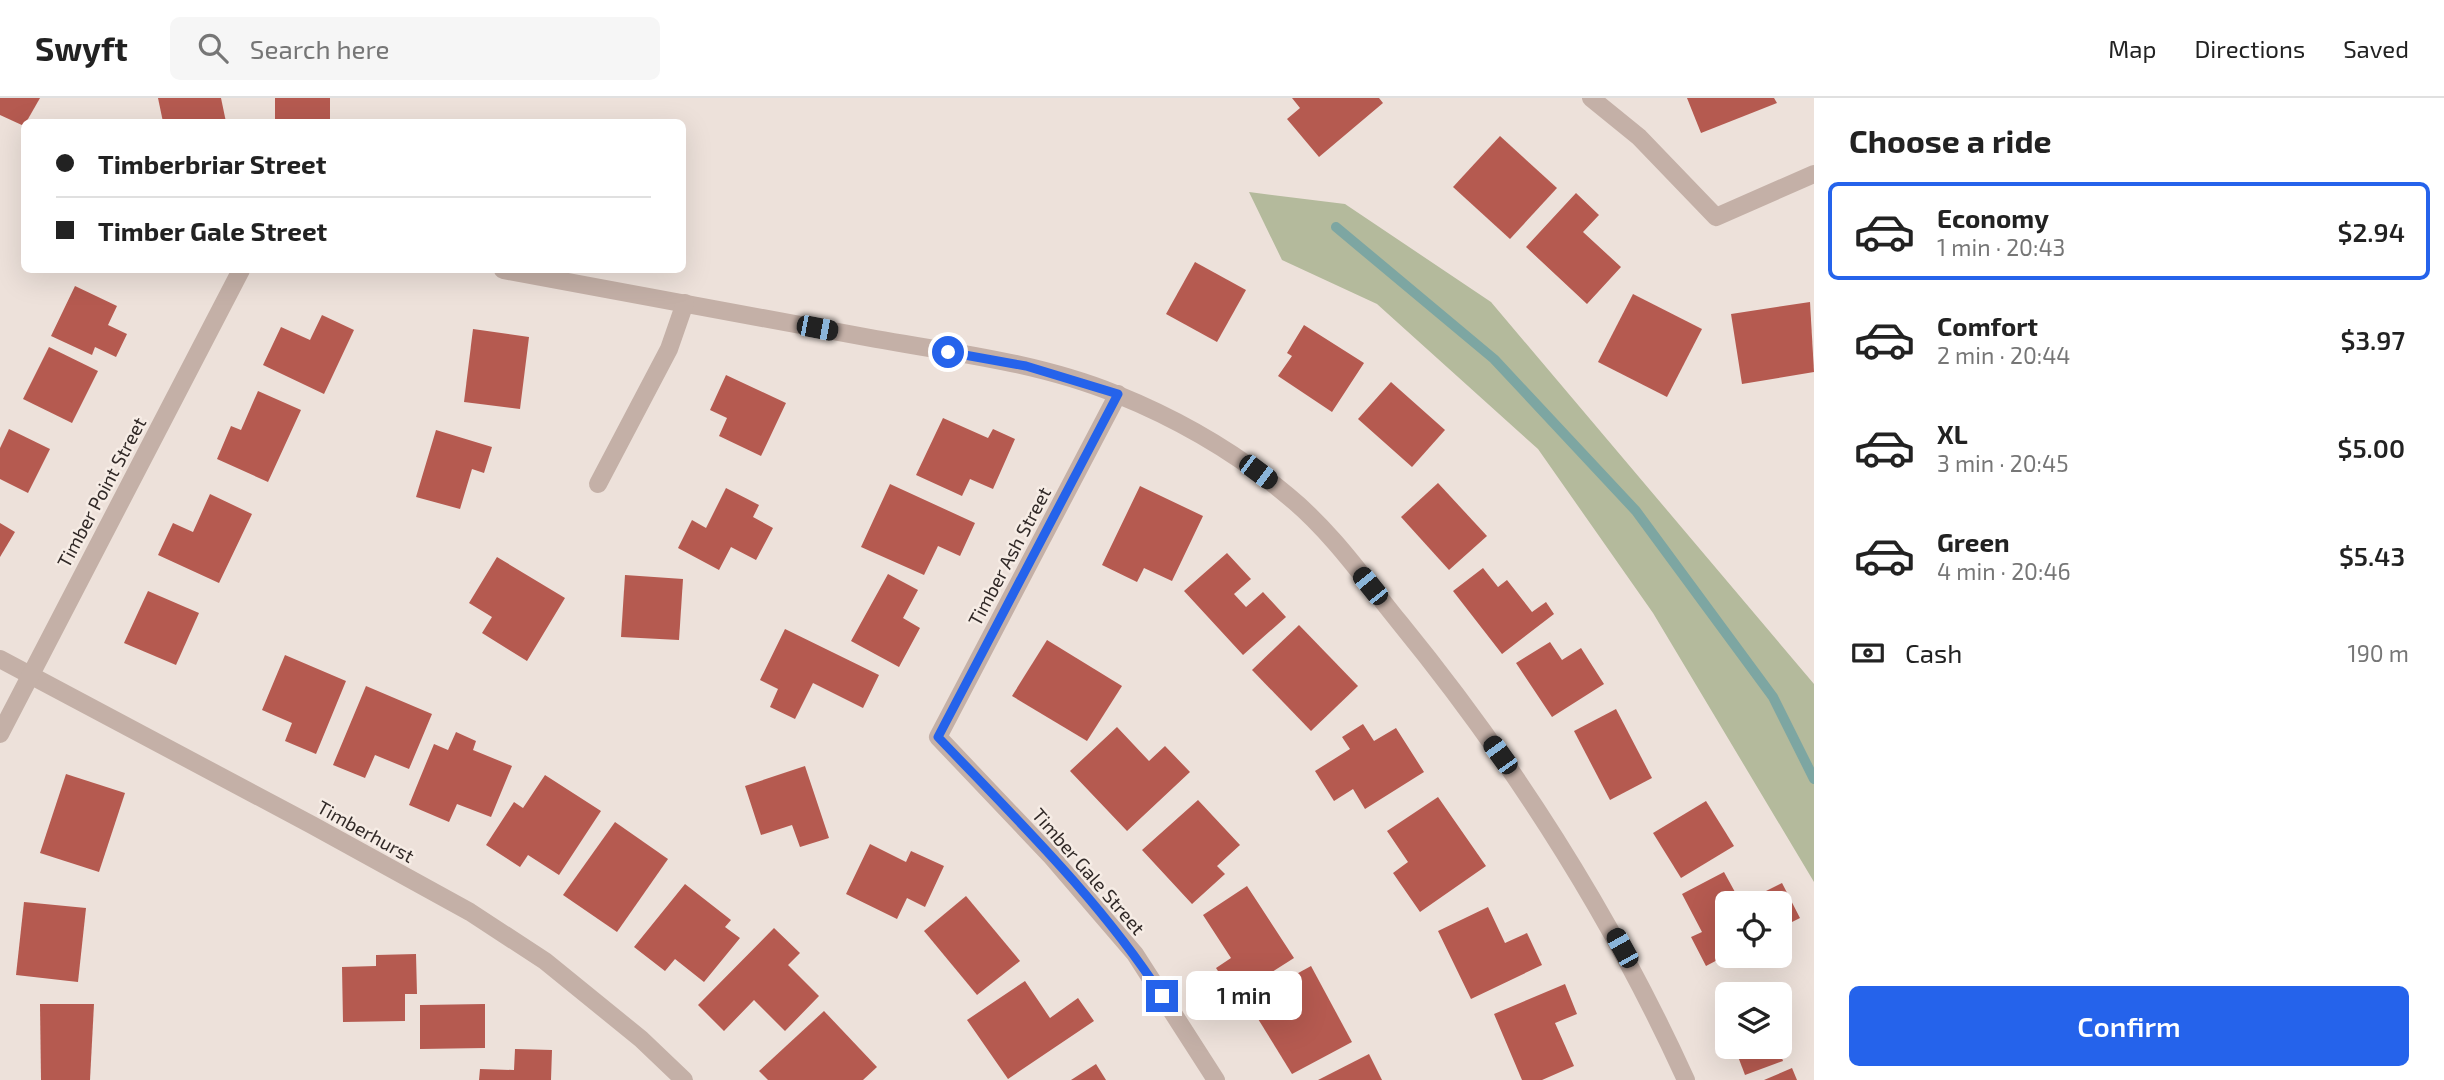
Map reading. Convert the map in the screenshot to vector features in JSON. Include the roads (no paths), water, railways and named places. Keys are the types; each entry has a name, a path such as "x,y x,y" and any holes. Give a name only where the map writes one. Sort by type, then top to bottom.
{"street":[{"path":"1591,98 1639,137 1716,217 1814,174"},
{"name":"Timber Point Street","path":"0,734 239,273"},
{"path":"520,273 1026,366 1118,394 1185,426 1241,460 1291,498 1337,544 1437,668 1532,798 1583,880 1641,983 1686,1080"},
{"path":"598,484 669,349 685,303"},
{"name":"Timber Ash Street","path":"938,737 1118,394"},
{"name":"Timberhurst","path":"0,659 313,825 470,912 545,961 641,1039 684,1080"},
{"name":"Timber Gale Street","path":"938,737 1050,855 1135,954 1216,1080"}],"waterway":[{"path":"1336,227 1494,359 1636,511 1773,697 1814,779"}]}
